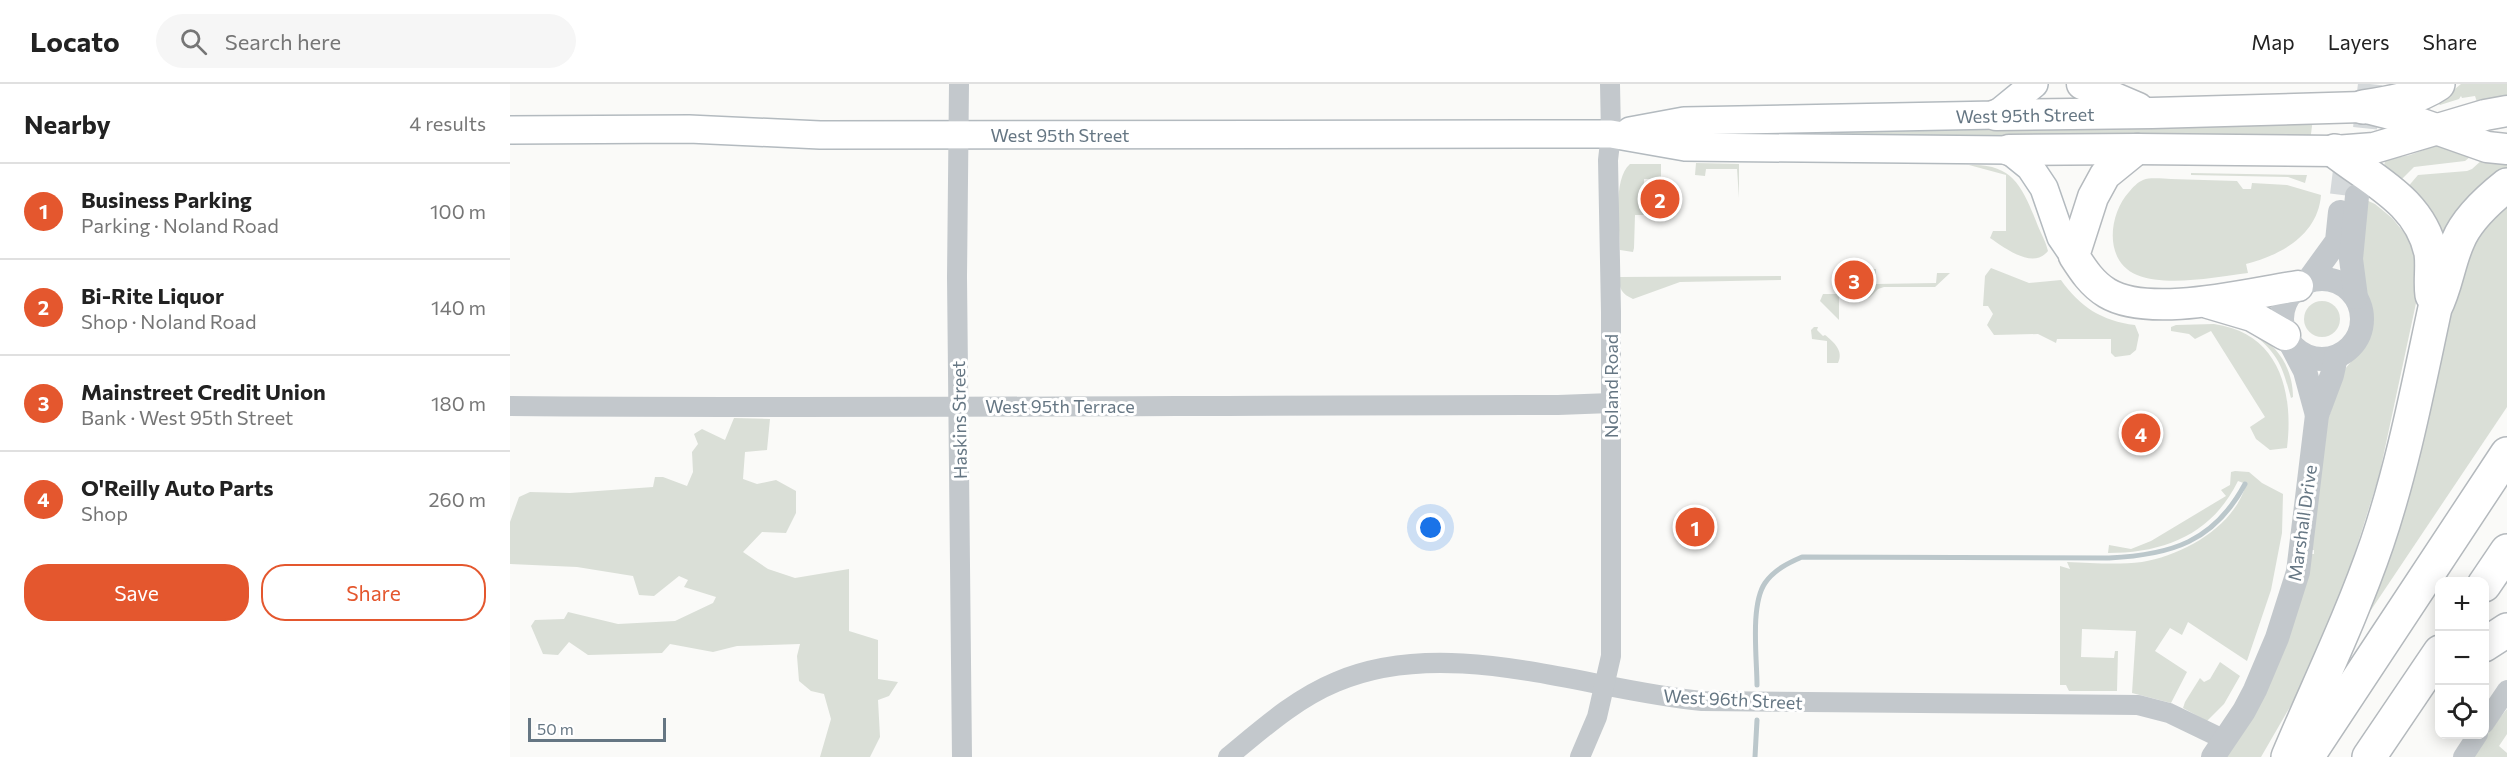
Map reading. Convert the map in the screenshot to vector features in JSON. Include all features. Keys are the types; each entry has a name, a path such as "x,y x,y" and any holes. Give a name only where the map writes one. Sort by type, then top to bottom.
{"highway":[{"path":"2363,107 2396,102 2429,90 2438,84"},
{"path":"2335,151 2396,195 2418,220 2431,254 2431,289 2435,308"},
{"path":"2288,757 2356,599 2377,543 2396,483 2435,308 2444,291 2458,241 2483,205 2507,185"},
{"path":"2307,757 2507,454"},
{"path":"2489,578 2507,551"},
{"path":"2489,642 2507,630"},
{"path":"2369,757 2435,658"},
{"path":"2411,695 2435,678"}],"main road":[{"path":"1995,115 2034,84"},
{"path":"2082,84 2152,113"},
{"name":"West 95th Street","path":"1611,134 1684,120 2152,113 2363,107 2402,117 2487,147 2507,149"},
{"name":"West 95th Street","path":"510,130 690,129 820,135 1611,134 1684,147 2335,151 2374,148 2485,115 2507,111"},
{"path":"2074,256 2093,197 2108,171 2137,149"},
{"path":"2009,150 2030,167 2044,188 2061,237 2086,275 2108,294 2139,304 2203,302 2303,283"},
{"path":"2203,302 2252,316 2289,340"}],"street":[{"name":"Haskins Street","path":"959,84 957,277 962,757"},
{"name":"Noland Road","path":"1580,757 1597,717 1611,656 1608,160 1611,134 1610,84"},
{"path":"2349,195 2351,259 2356,297 2363,320 2355,343 2336,357 2312,358 2289,340 2282,322 2283,308 2289,296 2303,283 2337,241 2349,195"},
{"path":"2303,283 2321,278 2335,280 2347,287 2356,297"},
{"name":"Marshall Drive","path":"2289,340 2305,371 2317,415"},
{"name":"Marshall Drive","path":"2219,748 2255,690 2277,638 2298,572 2317,415 2332,375 2336,357"},
{"name":"West 95th Terrace","path":"510,406 792,409 1611,403"},
{"name":"West 96th Street","path":"1228,757 1298,702 1335,682 1378,668 1424,662 1474,663 1668,698 1732,703 2138,705 2169,713 2219,748"},
{"path":"2489,717 2507,690"},
{"path":"2463,757 2475,739"}],"shaded area":[{"path":"2461,84 2507,84 2507,99 2477,102 2475,96 2462,98 2461,96 2459,99 2440,105 2438,103"},
{"path":"2313,118 2310,142 1831,137 1831,133 1868,130"},
{"path":"2437,145 2470,157 2465,161 2414,167 2398,183 2383,175 2385,160 2410,155"},
{"path":"2482,160 2507,163 2507,174 2448,246 2406,189 2418,175 2467,171"},
{"path":"1696,163 1739,164 1739,198 1737,169 1706,169 1705,176 1695,175"},
{"path":"1630,164 1661,164 1661,179 1644,179 1644,215 1635,215 1633,252 1620,250 1618,217 1621,181 1624,171"},
{"path":"1969,165 1996,168 2013,179 2026,197 2048,251 2042,256 2027,258 1990,238 1993,231 2006,231 2006,175"},
{"path":"2191,173 2307,175 2305,183 2288,177 2191,175"},
{"path":"2150,179 2237,181 2243,189 2251,189 2252,183 2287,185 2321,195 2313,221 2296,241 2284,249 2246,264 2248,273 2177,281 2149,279 2126,268 2119,259 2114,248 2114,224 2122,201 2137,183"},
{"path":"2507,198 2507,407 2371,610 2365,606 2460,260"},
{"path":"2364,199 2375,204 2392,218 2415,246 2419,289 2379,476 2347,578 2322,643 2298,693 2261,757 2226,757 2310,554 2314,554 2314,550 2311,550 2322,437 2345,369 2367,342 2373,322 2371,304 2361,277"},
{"path":"1991,268 2029,283 2061,280 2076,298 2093,311 2112,320 2135,325 2139,335 2136,350 2130,355 2115,357 2111,353 2111,339 2057,339 2056,343 2038,334 1994,335 1987,325 1993,314 1988,306 1983,306 1985,276"},
{"path":"1841,269 1876,269 1876,284 1936,283 1937,273 1950,273 1935,287 1884,287 1878,289 1869,298 1864,292 1843,292 1840,289"},
{"path":"1781,276 1781,280 1680,282 1633,299 1622,291 1619,277"},
{"path":"1823,294 1839,296 1839,320 1820,301"},
{"path":"2322,301 2334,307 2340,319 2334,331 2322,337 2310,331 2304,319 2310,307"},
{"path":"2214,324 2236,330 2254,339 2268,352 2278,368 2288,406 2287,448 2270,450 2256,439 2250,427 2265,417 2211,331 2195,339 2189,334 2171,331 2171,327 2176,325"},
{"path":"1818,327 1817,330 1837,347 1840,355 1838,363 1827,363 1827,341 1812,339 1811,330"},
{"path":"2254,335 2271,345 2283,360 2290,378 2293,397 2291,398 2275,356"},
{"path":"734,418 770,419 767,450 745,452 743,479 757,484 776,480 796,491 796,513 786,533 762,532 743,552 768,569 795,578 849,569 849,631 878,640 878,679 898,682 889,696 878,700 880,737 870,757 820,757 831,719 824,694 811,691 799,681 797,656 800,644 737,646 713,652 670,644 662,653 588,655 569,642 558,655 543,654 531,626 535,620 564,619 568,612 618,624 675,621 713,603 716,597 684,587 688,580 679,576 654,596 639,595 633,576 577,567 510,564 510,522 519,497 530,492 570,493 653,487 655,477 663,477 687,486 693,472 692,452 698,444 694,434 702,429 725,440"},
{"path":"2231,472 2249,472 2262,483 2283,494 2282,533 2271,590 2247,661 2188,622 2182,635 2170,628 2155,651 2187,672 2171,703 2132,693 2136,631 2082,629 2081,657 2114,658 2115,651 2118,651 2117,691 2069,691 2066,685 2060,685 2060,566 2070,569 2067,562 2114,564 2142,562 2174,553 2190,545 2206,536 2231,513 2246,484 2238,481 2215,515 2185,537 2149,549 2108,553 2109,545 2131,549 2151,541 2226,496 2221,490 2230,485"},
{"path":"2220,662 2240,676 2224,704 2207,721 2183,708 2200,678 2204,682 2210,679"},
{"path":"2507,709 2507,734 2499,746 2507,753 2507,757 2467,757 2482,739 2489,739 2489,731"}],"waterway":[{"path":"1757,685 1756,618 1760,593 1773,574 1802,557 2109,558 2152,553 2189,542 2205,532 2233,504 2245,484"},
{"path":"1755,757 1757,720"}],"tunnel":[{"path":"2361,164 2370,84"},
{"path":"2342,195 2348,146"}],"place":[{"name":"Bi-Rite Liquor","path":"1660,199"},
{"name":"Mainstreet Credit Union","path":"1854,280"},
{"name":"O'Reilly Auto Parts","path":"2141,433"},
{"name":"Business Parking","path":"1695,527"}]}
